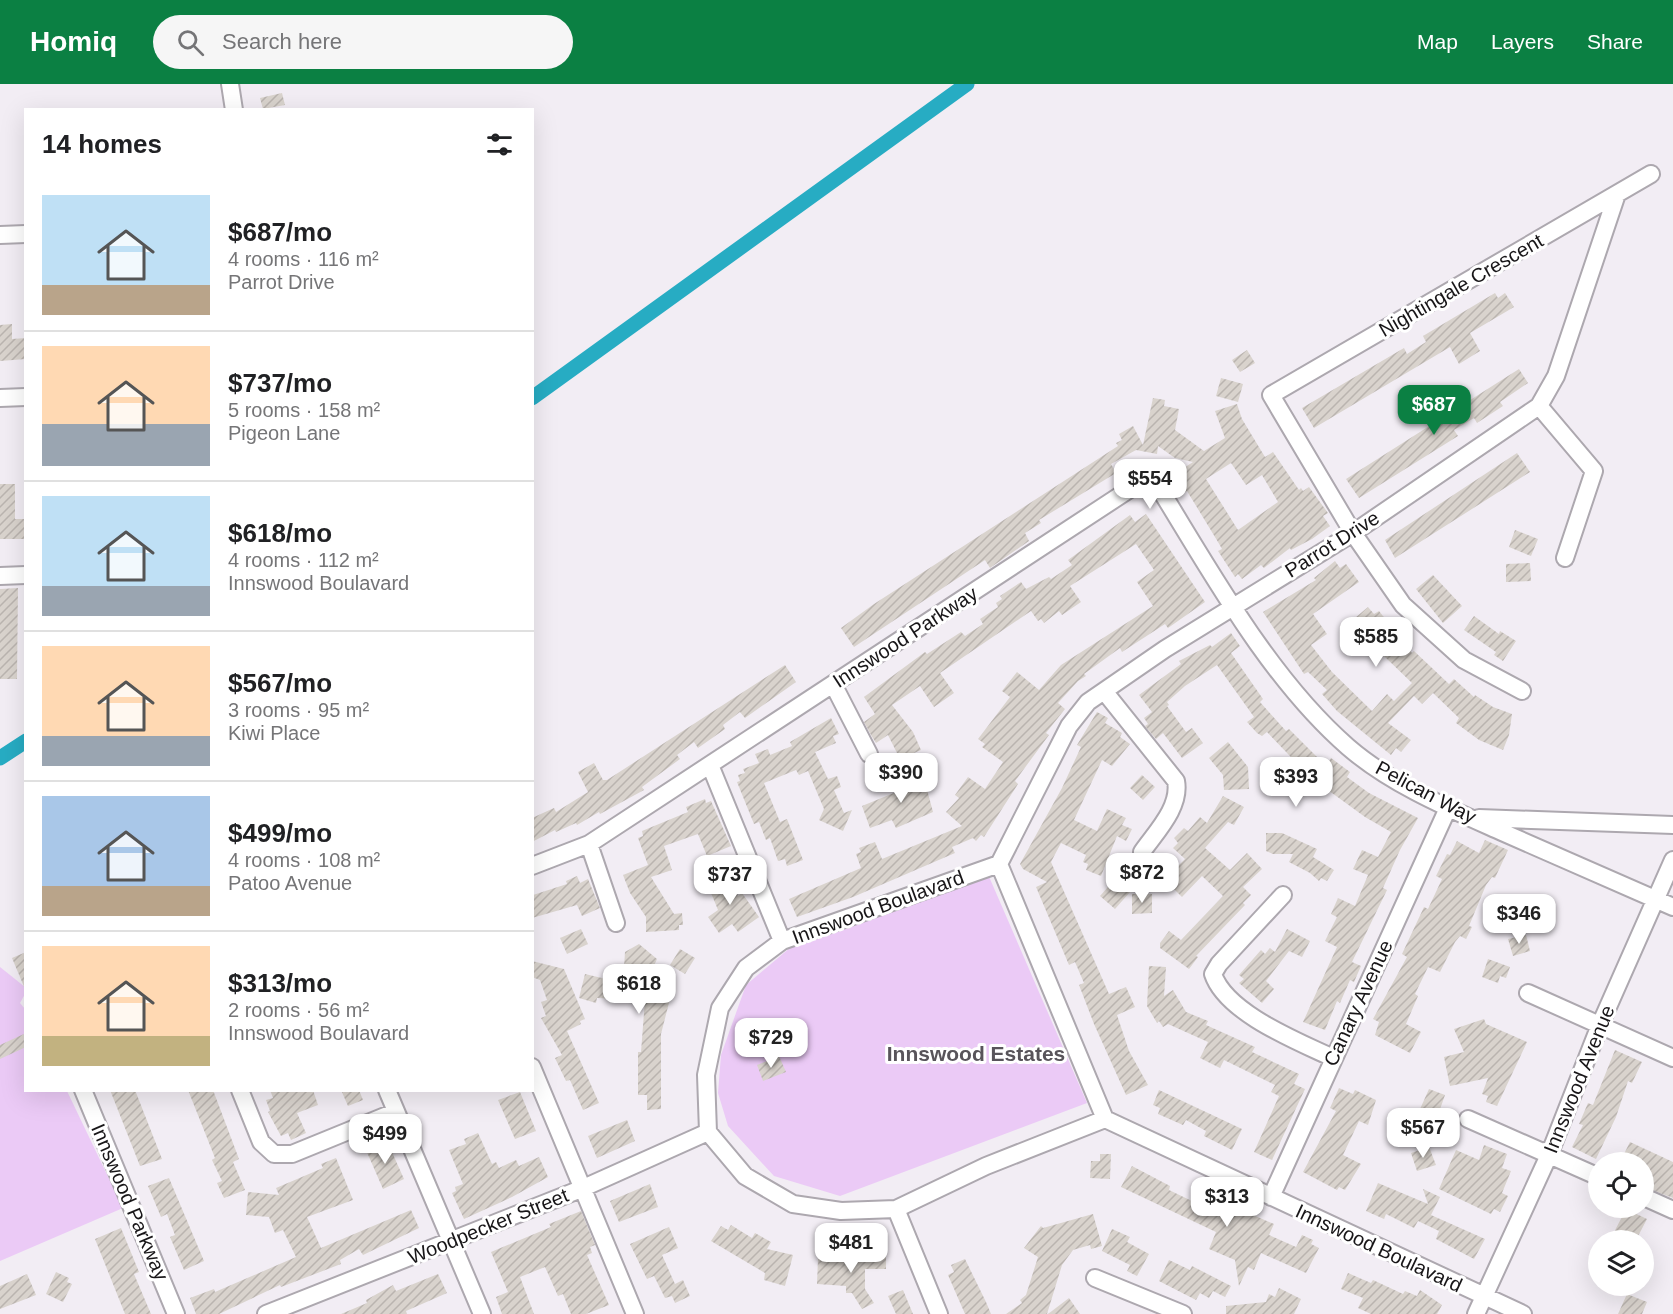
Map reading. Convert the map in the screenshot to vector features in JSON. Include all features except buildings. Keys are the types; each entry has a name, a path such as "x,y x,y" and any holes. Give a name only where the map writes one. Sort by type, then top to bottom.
{"street":[{"path":"230,84 234,108"},
{"name":"Nightingale Crescent","path":"1353,533 1271,395 1651,174"},
{"name":"Parrot Drive","path":"999,864 1069,726 1088,702 1232,607 1353,533 1539,406 1556,376 1617,194"},
{"path":"0,235 24,234"},
{"path":"0,398 24,397"},
{"path":"1539,406 1594,471 1564,558"},
{"name":"Innswood Parkway","path":"534,865 589,844 1134,487 1147,486 1161,491 1232,607"},
{"path":"1353,533 1403,605 1464,660 1522,691"},
{"path":"0,576 24,575"},
{"name":"Pelican Way","path":"1232,607 1308,709 1349,748 1394,778 1448,808 1673,907"},
{"path":"833,684 869,754"},
{"path":"1104,691 1176,782 1178,794 1172,807 1142,852"},
{"path":"710,765 782,941"},
{"name":"Canary Avenue","path":"1271,1197 1448,808"},
{"path":"1470,818 1673,825"},
{"path":"589,844 616,923"},
{"name":"Innswood Avenue","path":"1476,1314 1549,1155 1600,1024 1673,860"},
{"path":"708,1132 745,1176 793,1204 840,1211 896,1209 986,1166 1105,1119 999,864"},
{"name":"Innswood Boulavard","path":"708,1132 706,1076 720,1008 746,968 782,941 999,864"},
{"path":"1283,895 1219,964 1213,974 1216,984 1254,1019 1333,1058"},
{"path":"1528,993 1673,1058"},
{"path":"534,1071 581,1189 635,1314"},
{"name":"Innswood Parkway","path":"84,1092 176,1314"},
{"path":"241,1092 261,1142 274,1154 292,1154 395,1112"},
{"path":"388,1092 482,1314"},
{"name":"Innswood Boulavard","path":"1105,1119 1523,1314"},
{"path":"1468,1119 1588,1172"},
{"name":"Woodpecker Street","path":"266,1314 581,1189 708,1132"},
{"path":"1654,1201 1673,1210"},
{"path":"896,1209 939,1314"},
{"path":"1095,1278 1146,1308 1183,1314"}],"shaded area":[{"path":"987,872 1087,1103 840,1196 774,1176 728,1126 718,1093 721,1055 746,985 791,947"},
{"path":"0,967 24,986 24,996 20,1003 24,1008 24,1092 67,1092 123,1208 0,1261"}],"waterway":[{"path":"534,397 967,84"},
{"path":"0,758 24,742"}],"district":[{"name":"Innswood Estates","path":"976,1053"}]}
